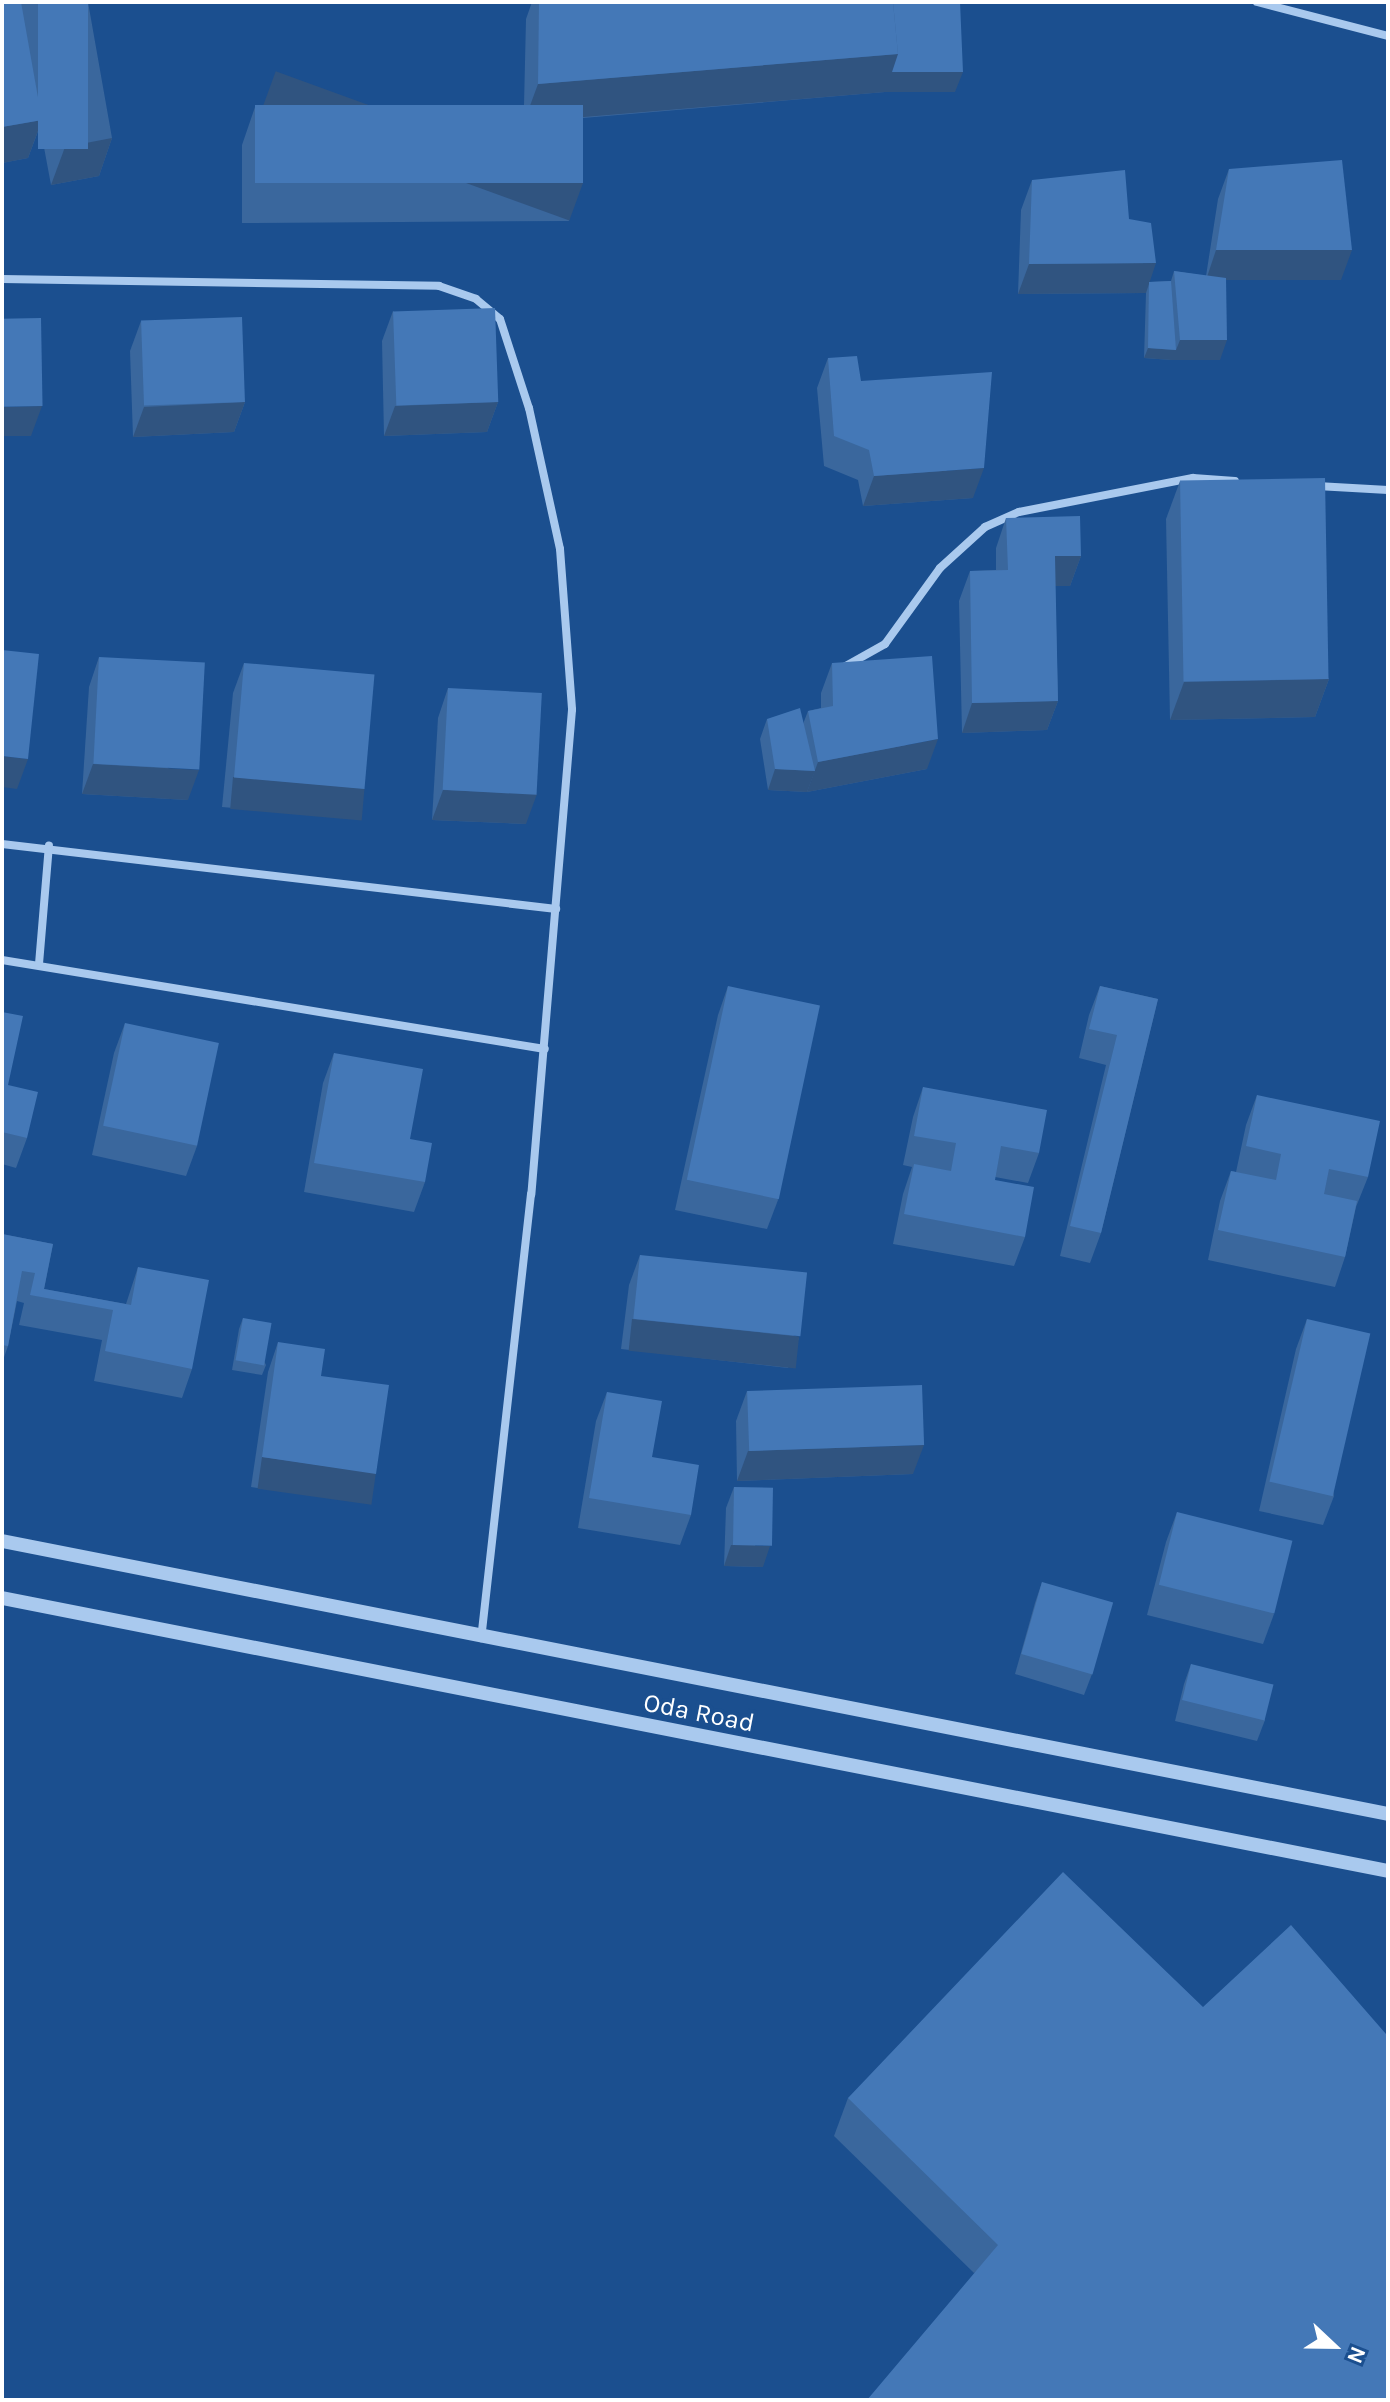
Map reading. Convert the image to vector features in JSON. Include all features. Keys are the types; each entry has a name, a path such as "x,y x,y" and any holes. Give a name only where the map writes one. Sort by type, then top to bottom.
{"street":[{"path":"1257,2 1388,36"},
{"path":"2,279 439,286 476,299 500,319 529,408 560,549 572,710 545,1049 481,1640"},
{"path":"831,674 885,644 940,568 985,527 1019,512 1193,478 1254,482"},
{"path":"1299,485 1388,490"},
{"path":"2,844 49,845 556,909"},
{"path":"39,964 49,845"},
{"path":"2,960 545,1049"},
{"name":"Oda Road","path":"2,1541 481,1640 1388,1814"},
{"name":"Oda Road","path":"2,1598 1388,1871"}],"building":[{"path":"2,2 21,2 42,120 2,127"},
{"path":"38,2 88,2 88,149 38,149"},
{"path":"539,2 893,2 898,54 538,84"},
{"path":"893,2 960,2 963,72 892,72 898,54"},
{"path":"255,105 583,105 583,183 255,183"},
{"path":"1342,160 1352,250 1216,250 1229,169"},
{"path":"1125,170 1129,219 1151,223 1156,263 1029,264 1032,180"},
{"path":"1174,271 1226,278 1227,340 1180,340"},
{"path":"1171,281 1176,350 1148,348 1149,282"},
{"path":"495,308 498,402 396,406 393,312"},
{"path":"242,317 245,402 144,405 141,321"},
{"path":"41,318 43,406 4,407 2,319"},
{"path":"857,356 861,381 992,372 984,468 874,476 869,450 834,436 828,358"},
{"path":"1325,478 1329,679 1184,681 1180,481"},
{"path":"1080,516 1081,556 1055,556 1058,701 972,703 970,571 1008,570 1006,518"},
{"path":"2,650 39,654 28,759 2,756"},
{"path":"932,656 938,739 818,762 808,711 833,706 832,663"},
{"path":"99,657 205,663 199,769 93,764"},
{"path":"244,663 375,674 364,789 234,778"},
{"path":"448,688 542,693 537,795 443,790"},
{"path":"800,708 815,771 775,769 767,719"},
{"path":"728,986 820,1006 779,1199 687,1180"},
{"path":"1100,986 1158,999 1101,1233 1070,1226 1117,1035 1089,1029"},
{"path":"2,1012 23,1016 8,1085 38,1092 27,1138 2,1132"},
{"path":"125,1023 219,1043 197,1146 103,1126"},
{"path":"334,1053 423,1069 410,1139 432,1143 425,1182 314,1163"},
{"path":"923,1087 1047,1110 1039,1153 1001,1146 995,1180 1034,1187 1025,1237 904,1214 914,1164 951,1171 956,1143 914,1136"},
{"path":"1257,1095 1380,1121 1368,1177 1329,1169 1324,1194 1357,1201 1345,1257 1218,1230 1231,1171 1276,1180 1281,1154 1246,1146"},
{"path":"2,1234 53,1244 44,1289 131,1305 138,1267 209,1280 192,1369 105,1351 113,1310 30,1295 35,1273 22,1271 8,1346 2,1345"},
{"path":"640,1255 807,1273 800,1336 633,1319"},
{"path":"243,1318 272,1323 264,1365 236,1360"},
{"path":"1307,1319 1370,1334 1333,1496 1269,1482"},
{"path":"278,1342 325,1349 321,1376 389,1385 376,1474 262,1457"},
{"path":"922,1385 924,1445 749,1451 747,1391"},
{"path":"607,1392 662,1401 652,1457 699,1465 691,1515 589,1498"},
{"path":"734,1487 773,1488 772,1546 733,1545"},
{"path":"1177,1512 1292,1541 1274,1614 1159,1585"},
{"path":"1042,1582 1113,1602 1092,1674 1021,1654"},
{"path":"1191,1664 1273,1685 1265,1720 1182,1700"},
{"path":"1063,1872 1203,2007 1291,1925 1386,2034 1388,2032 1388,2400 867,2400 998,2245 848,2098"}]}
